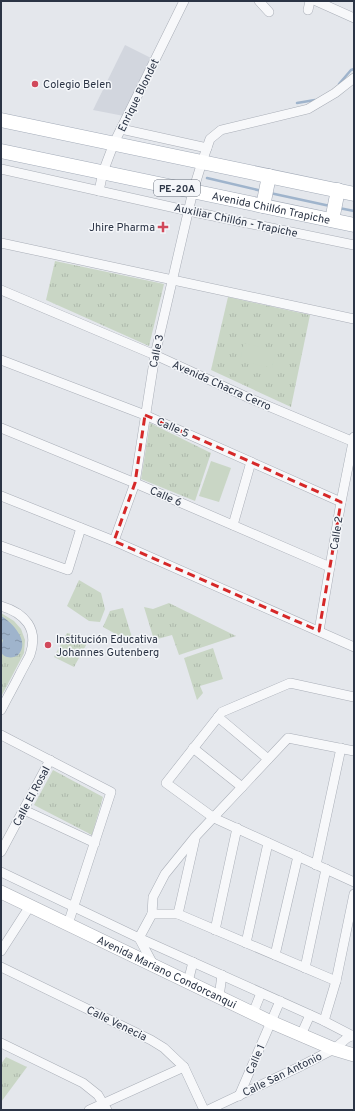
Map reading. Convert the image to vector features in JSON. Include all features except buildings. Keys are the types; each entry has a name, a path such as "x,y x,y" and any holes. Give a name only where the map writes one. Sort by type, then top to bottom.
{"main road":[{"path":"1,120 354,194"},
{"name":"Avenida Chillón Trapiche","path":"1,151 354,225"},
{"path":"263,206 269,176"},
{"path":"332,220 338,190"}],"street":[{"name":"Enrique Blondet","path":"99,191 103,172 114,143 184,1"},
{"path":"259,1 269,12"},
{"path":"308,10 310,1"},
{"path":"316,1 354,18"},
{"name":"Calle 3","path":"114,540 135,483 155,355 194,191 210,139 221,130 308,109 335,93 354,78"},
{"path":"121,129 207,148"},
{"name":"Auxiliar Chillón - Trapiche","path":"1,169 189,211 354,245"},
{"path":"1,243 354,319"},
{"name":"Avenida Chacra Cerro","path":"1,290 155,355 249,398 354,440"},
{"name":"Calle 5","path":"1,360 145,415 341,502"},
{"name":"Calle 6","path":"1,428 135,483 330,567"},
{"name":"Calle 2","path":"319,631 341,502 354,440"},
{"path":"233,525 251,462"},
{"path":"1,496 114,540 354,647"},
{"path":"1,546 68,570 81,528"},
{"path":"1,606 11,609 26,619 32,630 33,642 30,655 1,710"},
{"path":"354,697 290,683 222,712 166,783 214,818 354,882"},
{"path":"218,717 268,759"},
{"path":"1,735 111,792 68,924"},
{"path":"154,966 139,938 152,914 153,897 165,874 196,837 268,759 288,738 354,751"},
{"path":"193,748 242,787"},
{"path":"316,865 341,748"},
{"name":"Calle El Rosal","path":"1,852 50,760"},
{"path":"24,810 95,843"},
{"path":"215,930 237,828"},
{"path":"178,914 196,837"},
{"path":"246,943 268,843"},
{"path":"275,955 298,856"},
{"path":"305,968 326,869"},
{"name":"Avenida Mariano Condorcanqui","path":"1,872 128,933 353,1035"},
{"name":"Avenida Mariano Condorcanqui","path":"1,892 253,1014 334,1049 354,1054"},
{"path":"324,1021 336,981 354,894"},
{"path":"1,951 30,906"},
{"path":"152,914 178,914 336,981"},
{"path":"121,950 128,933"},
{"path":"188,982 192,962"},
{"name":"Calle Venecia","path":"1,967 151,1040 164,1048 184,1067 204,1110"},
{"path":"219,997 222,975"},
{"path":"253,1014 261,993"},
{"name":"Calle 1","path":"239,1096 280,1001"},
{"path":"302,1035 310,1015"},
{"path":"334,1049 353,1035"},
{"path":"1,1043 84,1083 98,1095 105,1107"},
{"name":"Calle San Antonio","path":"208,1110 334,1049"},
{"path":"89,1110 105,1107 184,1067"}],"highlighted area":[{"path":"145,415 341,502 319,631 114,541 135,483"}],"shaded area":[{"path":"125,45 151,58 124,116 93,110"}],"green space":[{"path":"55,261 164,284 149,346 46,300"},
{"path":"228,297 310,315 291,407 211,370"},
{"path":"244,343 276,350 272,368 240,361"},
{"path":"150,423 211,453 195,501 141,479"},
{"path":"211,461 231,468 219,502 199,496"},
{"path":"79,580 101,593 105,609 100,622 89,621 67,606"},
{"path":"169,603 236,636 179,655 172,635 154,640 144,607 153,609"},
{"path":"123,608 134,644 103,627 110,611"},
{"path":"1,613 14,621 21,629 25,640 24,653 1,697"},
{"path":"67,633 90,638 74,667 54,657"},
{"path":"213,648 223,679 200,686 203,693 197,700 184,658"},
{"path":"53,770 103,797 92,835 34,805"},
{"path":"6,1057 27,1067 1,1102 1,1064"}],"water":[{"path":"1,616 15,628 21,639 21,650 16,656 6,657 1,652 3,640 1,638"}],"waterway":[{"path":"339,84 351,70 354,69"},
{"path":"297,103 315,100"},
{"path":"207,178 262,191"},
{"path":"270,193 330,206"},
{"path":"339,208 354,211"}],"place":[{"name":"Colegio Belen","path":"35,84"},
{"name":"Jhire Pharma","path":"163,227"},
{"name":"Institución Educativa Johannes Gutenberg","path":"48,645"}]}
